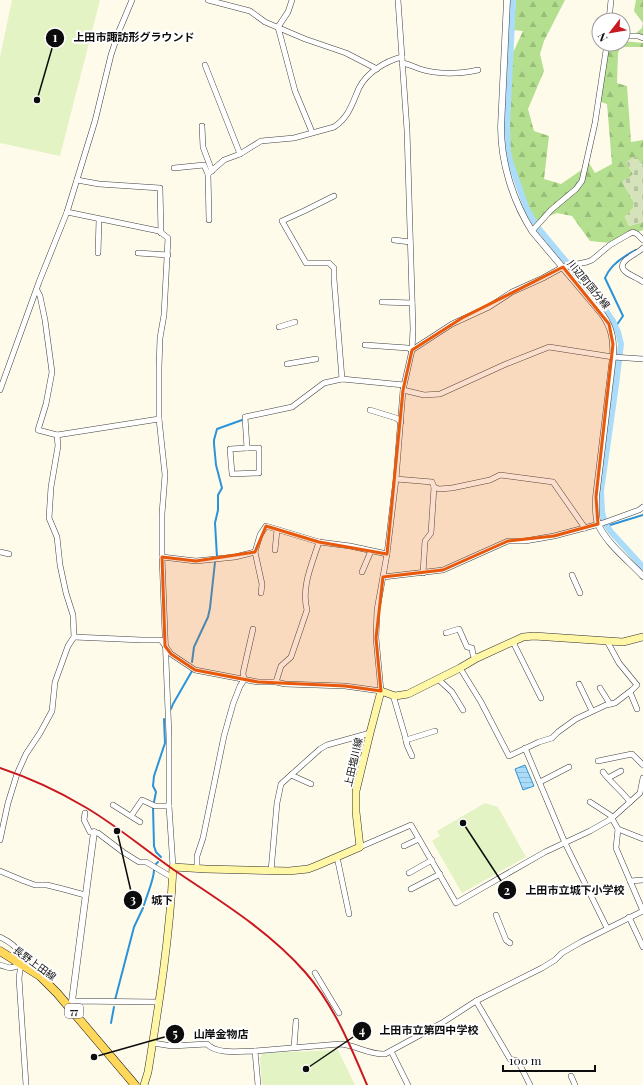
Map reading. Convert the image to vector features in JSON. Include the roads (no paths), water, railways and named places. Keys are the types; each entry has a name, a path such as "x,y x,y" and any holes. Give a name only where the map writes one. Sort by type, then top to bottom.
{"main road":[{"path":"381,692 402,696 408,694 477,658 523,637 534,636 623,642 643,637"},
{"name":"上田塩川線","path":"360,847 356,812 356,791 381,692"},
{"path":"144,1085 153,1043 171,913 172,878 174,867 271,871 308,869 360,847"},
{"name":"長野上田線","path":"0,950 40,976 70,1003 136,1085"}],"street":[{"path":"0,390 67,212 95,121 111,55 132,0"},
{"path":"208,0 250,11 265,22 305,39 346,53 377,69"},
{"path":"292,0 288,12 278,27 295,92 312,132"},
{"path":"74,637 161,640 171,654 195,670 258,682 345,686 381,692 376,638 377,610 383,577 396,479 404,388 412,350 413,329 407,130 398,0"},
{"name":"川辺町国分線","path":"506,0 501,140 505,165 519,208 532,231 568,266 608,324 611,331 613,357 596,497 596,511 603,523 609,541 643,576"},
{"path":"610,12 611,0"},
{"path":"631,36 643,38"},
{"path":"532,231 550,210 576,189 582,181 596,123 606,52"},
{"path":"210,173 224,160 240,154 261,141 294,138 340,124 354,104 360,87 369,76 389,61 402,60 421,69 450,74 462,74 478,70"},
{"path":"205,65 240,154"},
{"path":"202,126 203,147 210,173 209,220"},
{"path":"174,168 204,166 210,173"},
{"path":"77,180 99,184 160,188 162,233"},
{"path":"334,196 282,221 306,263 329,262 334,268 342,379"},
{"path":"67,212 159,231 168,238 164,315 160,338 159,419 165,475 162,514 162,557 169,737 169,806 174,867"},
{"path":"98,253 100,220"},
{"path":"412,350 457,321 489,307 512,292 568,266 592,260 610,245 629,234 634,232 643,240"},
{"path":"394,240 410,242"},
{"path":"643,248 624,261 623,270 627,274 643,282"},
{"path":"138,253 168,255"},
{"path":"37,290 40,296 45,320 52,372 46,404 38,430 57,435 159,419"},
{"path":"382,302 412,303"},
{"path":"279,327 295,322"},
{"path":"365,345 408,348 412,350"},
{"path":"246,448 245,417 292,407 324,383 342,379 404,388 424,395 440,394 506,364 549,347 613,357 643,358"},
{"path":"287,364 316,359"},
{"path":"370,410 396,418 401,422"},
{"path":"0,840 8,803 17,774 26,754 52,712 56,678 68,646 74,637 73,615 64,586 57,537 49,518 51,487 58,446 57,435"},
{"path":"246,448 259,448 259,473 232,474 230,449 246,448"},
{"path":"434,488 439,490 452,488 490,480 500,476 553,482 585,528"},
{"path":"396,479 432,482 434,488 431,532 425,541 423,572"},
{"path":"383,577 443,570 508,541 525,541 554,536 603,523 639,510 643,507"},
{"path":"261,592 262,584 255,552 260,535 266,526 319,542 350,546 386,554"},
{"path":"275,550 277,530"},
{"path":"276,682 281,666 291,657 307,610 305,603 305,590 319,542"},
{"path":"362,572 371,551"},
{"path":"0,552 9,554"},
{"path":"162,557 196,561 235,557 255,552"},
{"path":"572,575 580,593"},
{"path":"197,869 197,856 224,736 233,704 244,680 243,673 253,629"},
{"path":"446,633 459,629 467,647 472,648 473,655 477,658"},
{"path":"460,668 481,702 509,756 525,748 552,738 566,725 592,711 615,703 637,686 619,663 607,641"},
{"path":"513,642 541,698"},
{"path":"438,679 452,692 463,710"},
{"path":"579,684 592,711"},
{"path":"600,688 610,704"},
{"path":"630,692 637,709"},
{"path":"393,695 407,746 412,756"},
{"path":"406,740 435,731"},
{"path":"271,871 281,784 327,745 370,733"},
{"path":"525,748 565,843 607,928"},
{"path":"598,761 632,754 643,765"},
{"path":"540,782 569,767"},
{"path":"608,778 621,771"},
{"path":"603,772 630,802"},
{"path":"291,775 311,784"},
{"path":"360,847 412,825 456,903 545,852 611,819 640,794 643,778"},
{"path":"131,816 142,800 155,806 169,806"},
{"path":"590,802 610,815 618,829 643,838"},
{"path":"113,805 140,822"},
{"path":"85,813 84,820 90,832 98,833 139,862 146,862 172,878"},
{"path":"153,1043 172,1046 207,1044 215,1050 234,1052 340,1044 385,1054 476,1001 525,977 555,960 562,954 607,928 643,911 616,848 618,829"},
{"path":"94,832 70,1003 158,1002"},
{"path":"404,846 419,839"},
{"path":"337,857 349,914"},
{"path":"409,873 432,860"},
{"path":"0,871 24,881 85,895"},
{"path":"411,889 440,874"},
{"path":"630,881 643,880"},
{"path":"496,915 506,940 510,943"},
{"path":"629,917 643,947"},
{"path":"0,937 17,948 21,954 19,978 26,1085"},
{"path":"0,964 10,968 21,965"},
{"path":"315,973 339,1013"},
{"path":"476,1001 510,1059 518,1062 530,1085"},
{"path":"294,1047 296,1021"},
{"path":"256,1051 258,1085"},
{"path":"391,1051 408,1085"},
{"path":"571,1076 575,1085"}],"water":[{"path":"525,765 534,786 523,790 515,769"}],"waterway":[{"path":"513,0 507,126 508,152 526,207 534,222"},
{"path":"539,229 599,301 613,321 618,332 621,344 601,491 602,512 605,523 611,532 643,567"},
{"path":"616,326 623,316 605,278 607,273 614,265 622,258 636,250"},
{"path":"217,557 215,523 218,510 218,495 222,488 216,465 214,440 217,429 242,420"},
{"path":"607,526 643,515"},
{"path":"192,662 194,647 208,617 215,562"},
{"path":"171,709 192,671"},
{"path":"154,802 156,792 153,786 154,776 165,743 164,719"},
{"path":"153,807 154,846 156,852 161,857"},
{"path":"144,905 152,882 154,870"},
{"path":"115,1000 134,927 143,908"},
{"path":"111,1023 114,1007"}],"railway":[{"path":"0,768 54,790 96,814 259,929 291,957 305,972 325,998 340,1026 367,1085"}],"place":[{"name":"上田市諏訪形グラウンド","path":"37,100"},
{"name":"上田市立城下小学校","path":"463,823"},
{"name":"城下","path":"117,831"},
{"name":"山岸金物店","path":"94,1057"},
{"name":"上田市立第四中学校","path":"306,1069"}]}
